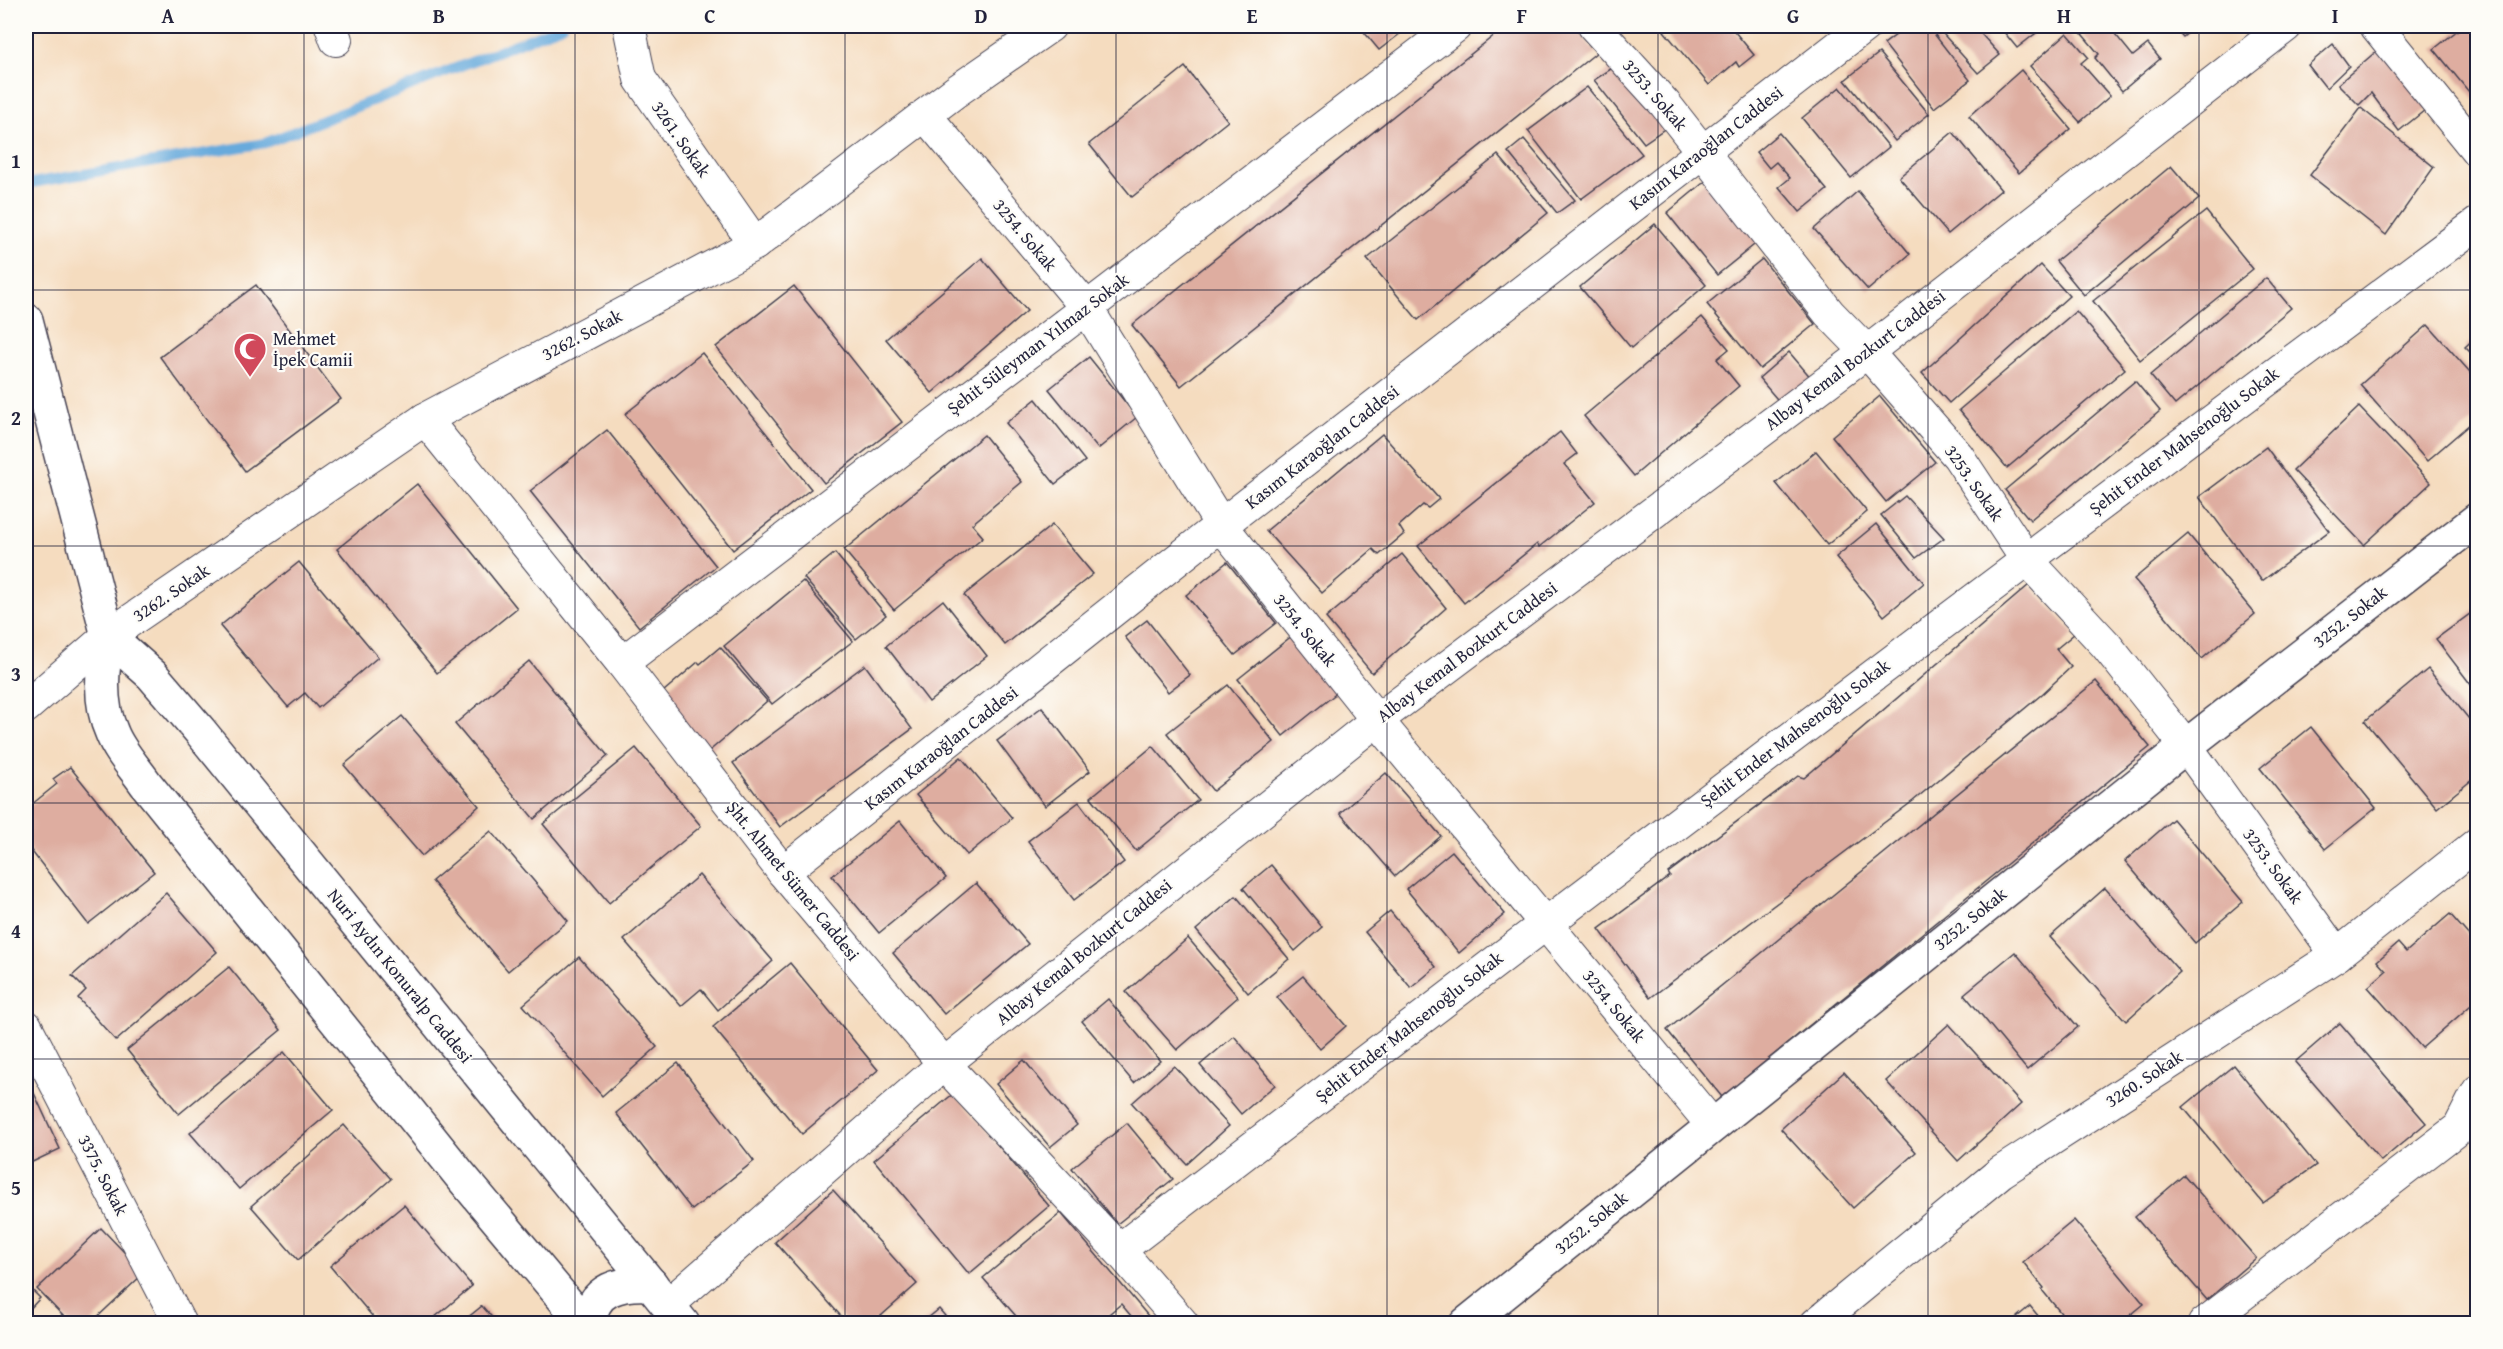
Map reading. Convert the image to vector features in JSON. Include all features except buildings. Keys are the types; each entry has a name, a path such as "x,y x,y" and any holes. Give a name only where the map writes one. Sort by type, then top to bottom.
{"street":[{"name":"3262. Sokak","path":"26,707 108,636 425,419 755,244 925,115 1050,26"},
{"name":"Şehit Süleyman Yılmaz Sokak","path":"622,663 1456,26"},
{"name":"3253. Sokak","path":"1594,26 1665,105 1828,314 1867,352 1958,456 2026,559 2106,645 2186,746 2337,955"},
{"name":"Kasım Karaoğlan Caddesi","path":"783,872 1221,525 1865,26"},
{"name":"Albay Kemal Bozkurt Caddesi","path":"673,1311 944,1064 1377,720 1867,352 2286,26"},
{"path":"2376,26 2478,152"},
{"name":"3261. Sokak","path":"630,32 640,79 755,244"},
{"name":"3254. Sokak","path":"925,115 1086,307 1221,525 1377,720 1713,1126"},
{"name":"Şehit Ender Mahsenoğlu Sokak","path":"1119,1250 1545,922 2026,559 2478,224"},
{"path":"26,320 108,636 102,669 104,711 112,735 146,784 460,1175 585,1323"},
{"name":"Şht. Ahmet Sümer Caddesi","path":"425,419 622,663 783,872 944,1064 1119,1250 1183,1323"},
{"name":"3252. Sokak","path":"1466,1323 2186,746 2478,519"},
{"name":"Nuri Aydın Konuralp Caddesi","path":"108,636 152,675 200,731 673,1311"},
{"name":"3260. Sokak","path":"1816,1323 2001,1172 2337,955 2478,843"},
{"name":"3375. Sokak","path":"26,1026 180,1323"},
{"path":"2204,1323 2459,1128 2478,1092"},
{"path":"590,1323 590,1314 596,1301 612,1287 631,1282 673,1311"}],"waterway":[{"path":"26,184 265,143 562,26"}],"place":[{"name":"Mehmet İpek Camii","path":"250,378"}]}
